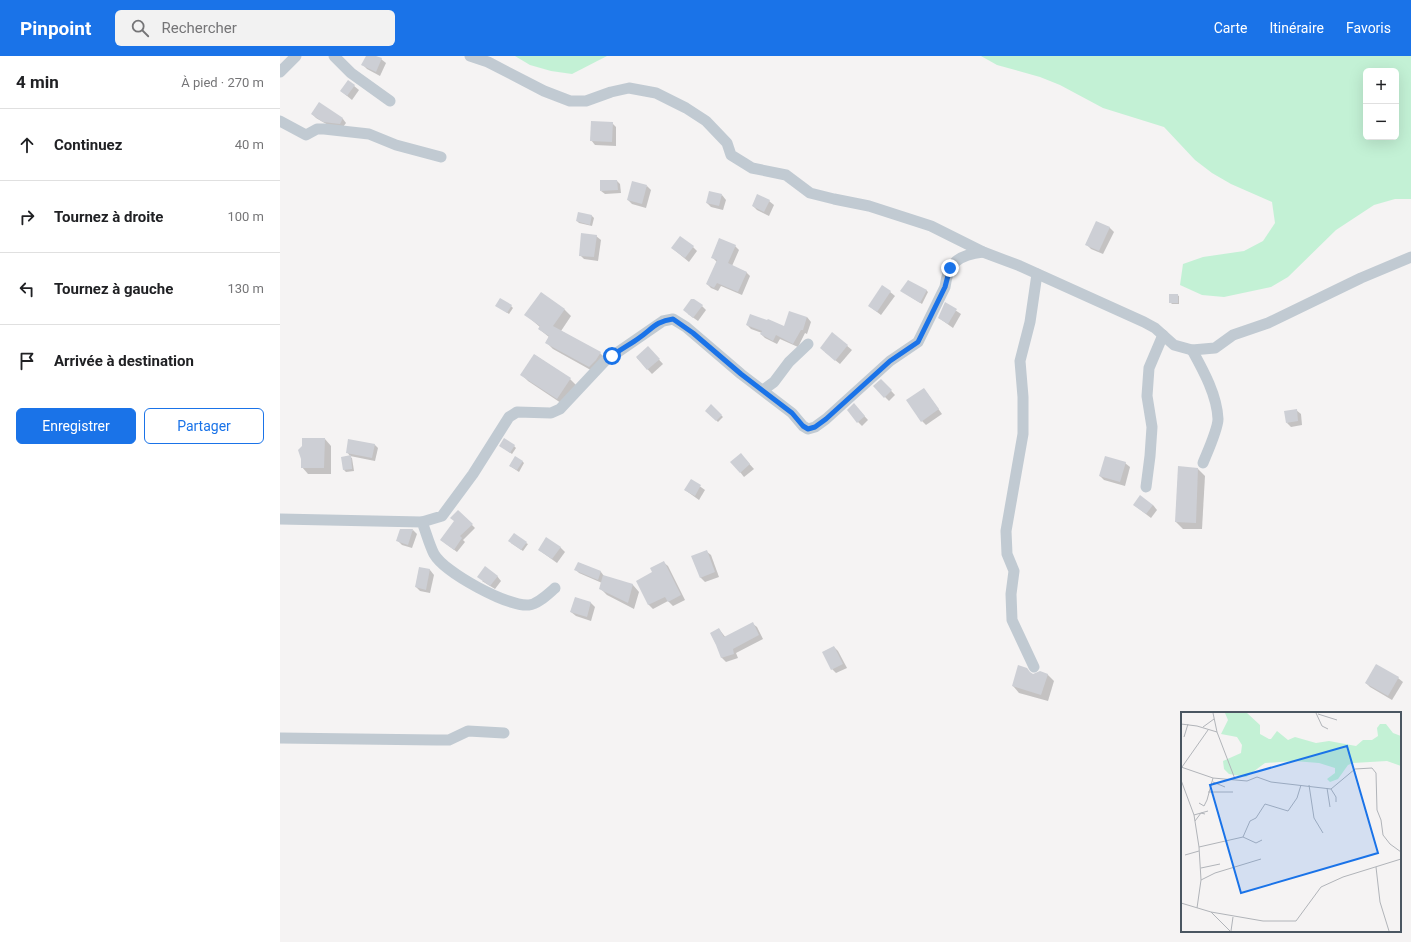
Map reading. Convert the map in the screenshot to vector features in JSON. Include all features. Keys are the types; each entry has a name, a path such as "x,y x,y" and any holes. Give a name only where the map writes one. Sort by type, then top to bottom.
{"street":[{"path":"280,72 296,56"},
{"path":"334,56 351,73 390,101"},
{"path":"470,56 488,59 516,78 570,101 586,100 628,88 656,93 686,108 706,122 727,143 731,155 752,168 786,175 810,193 869,206 931,226 983,252 1037,274 1144,322 1155,328 1174,345 1192,350 1214,348 1233,335 1268,323 1361,278 1411,257"},
{"path":"280,121 306,135 317,129 369,134 396,145 441,157"},
{"path":"280,519 422,522 442,516 472,474 509,416 518,412 551,413 560,409 605,361 663,321 673,319 686,327 741,374 792,413 803,426 808,429 815,427 826,419 890,361 918,342 945,287 950,268 957,260 968,254 983,252"},
{"path":"1034,667 1012,620 1011,594 1014,571 1007,554 1006,531 1023,434 1023,397 1020,361 1030,322 1037,274"},
{"path":"1146,487 1152,427 1147,396 1149,368 1163,335"},
{"path":"763,390 774,382 789,362 808,344"},
{"path":"1192,350 1205,373 1213,394 1218,420 1203,464"},
{"path":"422,522 434,554 445,566 465,580 502,599 522,605 531,605 555,588"},
{"path":"280,738 450,740 468,731 504,733"}],"green space":[{"path":"515,56 607,56 572,74 551,71 530,65"},
{"path":"981,56 1411,56 1411,199 1395,199 1374,205 1336,230 1288,277 1271,287 1224,297 1202,295 1180,285 1183,264 1203,257 1244,251 1263,241 1275,223 1272,202 1231,184 1212,173 1195,160 1164,127 1103,108 1060,85 1040,77 997,65"}],"building":[{"path":"366,56 376,56 382,58 376,72 361,65"},
{"path":"348,80 355,85 347,96 340,91"},
{"path":"319,102 343,118 340,124 323,122 311,114"},
{"path":"591,121 613,122 612,142 590,141"},
{"path":"600,180 617,180 618,190 600,191"},
{"path":"632,181 647,185 642,204 627,200"},
{"path":"709,191 722,194 719,206 706,203"},
{"path":"757,194 770,200 764,212 752,206"},
{"path":"578,212 592,215 590,225 576,221"},
{"path":"1096,221 1110,227 1099,251 1085,245"},
{"path":"581,233 597,235 594,257 579,256"},
{"path":"680,236 694,246 685,258 671,248"},
{"path":"719,238 736,245 728,263 747,272 738,292 717,283 714,288 706,284 717,260 711,258"},
{"path":"908,280 927,290 920,303 900,291"},
{"path":"882,285 891,291 877,312 868,306"},
{"path":"541,292 565,309 553,326 601,352 589,367 545,343 549,336 538,329 540,326 524,315"},
{"path":"1169,294 1178,294 1178,303 1169,303"},
{"path":"500,298 512,305 507,313 495,306"},
{"path":"691,299 694,299 703,305 693,318 683,310"},
{"path":"945,302 957,309 948,324 938,318"},
{"path":"789,311 807,317 803,330 801,330 793,344 776,335 773,341 760,334 762,331 746,325 750,314 767,320 768,319 784,326"},
{"path":"832,332 848,345 835,361 820,348"},
{"path":"648,346 660,359 647,370 636,357"},
{"path":"534,354 571,378 557,399 520,375"},
{"path":"881,379 892,390 884,398 873,386"},
{"path":"924,388 939,409 921,422 906,400"},
{"path":"854,403 865,416 857,423 847,410"},
{"path":"711,404 722,415 716,421 705,411"},
{"path":"1297,409 1298,421 1286,423 1284,411"},
{"path":"302,438 325,438 324,468 301,468 301,459 298,450 302,446"},
{"path":"504,438 515,445 510,453 499,446"},
{"path":"348,439 375,444 372,458 346,453"},
{"path":"741,453 750,464 740,473 730,462"},
{"path":"351,455 352,469 343,470 341,457"},
{"path":"515,456 523,461 517,470 509,466"},
{"path":"1105,456 1126,462 1120,482 1099,476"},
{"path":"1178,466 1198,468 1196,523 1175,522"},
{"path":"691,479 701,485 695,496 684,490"},
{"path":"1140,495 1153,505 1146,514 1133,505"},
{"path":"458,510 473,524 460,536 462,538 454,550 440,540 454,521 450,518"},
{"path":"400,529 413,529 408,545 396,541"},
{"path":"514,533 527,542 521,550 508,541"},
{"path":"546,537 561,547 552,559 538,550"},
{"path":"707,550 715,572 700,578 691,556"},
{"path":"664,561 681,595 668,602 665,597 648,605 636,581 652,572 650,568"},
{"path":"578,562 601,571 598,580 574,570"},
{"path":"485,566 498,576 490,586 477,577"},
{"path":"419,567 430,569 426,590 415,587"},
{"path":"603,575 633,584 628,603 599,589"},
{"path":"575,597 591,602 587,617 570,612"},
{"path":"753,622 759,635 733,649 734,654 721,658 710,633 719,628 724,637"},
{"path":"834,646 843,664 831,670 822,652"},
{"path":"1376,664 1399,677 1388,696 1365,683"},
{"path":"1018,665 1027,668 1033,674 1040,671 1048,674 1041,695 1012,686"}],"route":[{"path":"612,356 657,324 673,319 686,327 741,374 792,413 803,426 808,429 815,427 826,419 890,361 918,342 945,287 946,278 950,268"}]}
